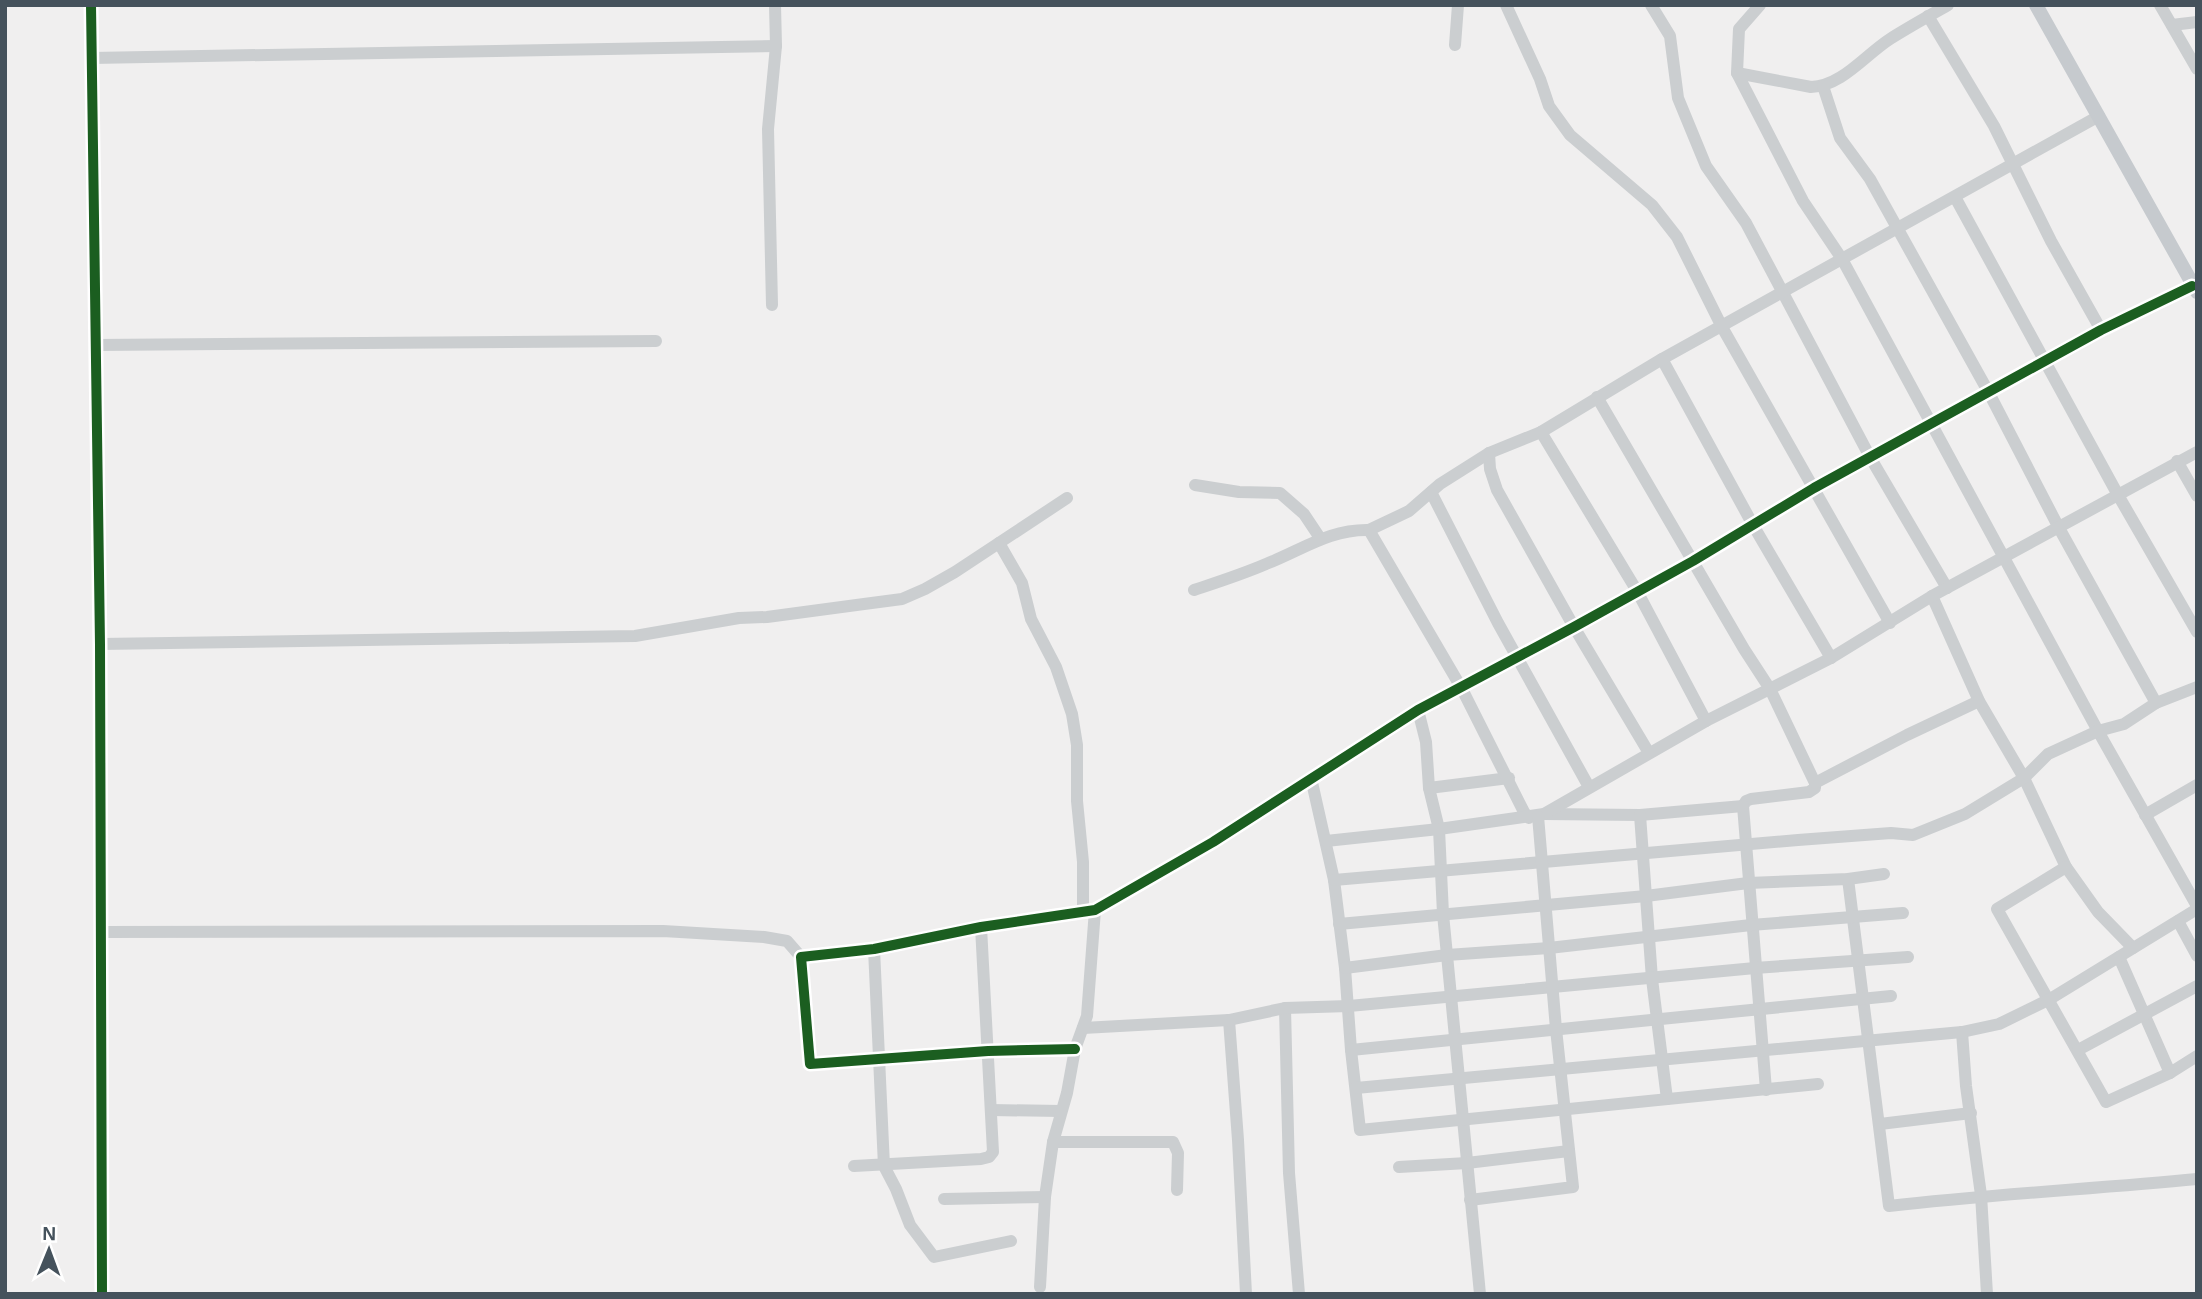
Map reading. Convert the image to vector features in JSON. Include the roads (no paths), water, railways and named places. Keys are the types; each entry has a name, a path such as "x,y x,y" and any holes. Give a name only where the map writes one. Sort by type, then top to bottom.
{"main road":[{"path":"2036,5 2195,289"}],"street":[{"path":"91,5 100,644 102,1294"},
{"path":"772,305 768,129 776,47 775,5"},
{"path":"1455,45 1458,5"},
{"path":"1506,5 1540,79 1549,106 1570,135 1652,205 1677,237 1722,327 1890,623"},
{"path":"1651,5 1670,36 1678,98 1706,166 1746,223 1870,457 1947,588"},
{"path":"1356,1088 1962,1032 1998,1024 2050,999 2197,907 2098,731 1842,259 1803,201 1737,73 1739,29 1760,5"},
{"path":"1737,73 1811,87 1823,86 1855,67 1890,38 1948,5"},
{"path":"2160,5 2197,69"},
{"path":"1928,16 2014,165 2051,241 2101,330"},
{"path":"2172,25 2197,22"},
{"path":"92,58 776,47"},
{"path":"1823,86 1840,138 1870,179 2156,703"},
{"path":"1194,590 1268,564 1320,538 1351,530 1369,530 1409,511 1431,492 1489,453 1541,432 1662,359 2099,116"},
{"path":"1955,197 2118,495 2197,632"},
{"path":"802,957 874,948 981,927 1089,911 1213,842 1418,710 1519,658 1693,561 1814,488 2101,330 2195,289"},
{"path":"95,345 656,341"},
{"path":"1662,359 1753,525 1831,658"},
{"path":"1597,397 1770,689 1815,783 1815,788 1809,792 1751,799 1743,806 1766,1090"},
{"path":"1541,432 1637,591 1706,721"},
{"path":"1369,530 1462,689 1524,812 1537,816 1706,721 1831,658 1931,596 2197,452"},
{"path":"1489,453 1490,469 1497,490 1649,753"},
{"path":"2177,461 2197,496"},
{"path":"1195,485 1238,492 1280,493 1304,514 1320,538"},
{"path":"1431,492 1498,624 1589,787"},
{"path":"100,644 635,636 739,618 767,617 902,598 955,572 1068,498"},
{"path":"999,543 1022,583 1031,619 1056,667 1072,714 1077,745 1077,802 1089,911 1087,1016 1075,1049 1067,1093 1053,1142 1045,1197 1040,1287"},
{"path":"1931,596 1979,701 2024,778 2066,867 2098,912 2133,948"},
{"path":"1334,880 1745,844 1891,833 1913,835 1965,814 2024,778 2048,754 2098,731 2124,724 2156,703 2197,687"},
{"path":"1815,783 1979,701"},
{"path":"1418,710 1426,742 1429,788 1438,830 1450,997 1480,1294"},
{"path":"1311,778 1334,880 1346,968 1360,1130 1818,1084"},
{"path":"1429,788 1508,778"},
{"path":"2146,815 2197,785"},
{"path":"1326,841 1438,830 1537,816 1640,815 1743,806"},
{"path":"1640,815 1648,937 1667,1099"},
{"path":"1470,1200 1573,1187 1559,1069 1537,816"},
{"path":"2066,867 1997,909 2106,1102 2170,1073 2197,1056"},
{"path":"1339,924 1646,897 1748,883 1848,879 1884,874"},
{"path":"1848,879 1889,1206 1981,1195 2197,1179"},
{"path":"1346,968 1447,955 1549,948 1751,925 1903,913"},
{"path":"2178,921 2197,956"},
{"path":"854,1166 981,1159 989,1157 993,1152 981,927"},
{"path":"100,932 663,931 764,937 787,942 802,957 810,1064 988,1051 1075,1049"},
{"path":"874,948 877,1060 884,1166 910,1225 934,1257 1011,1241"},
{"path":"1083,1028 1229,1020 1285,1008 1349,1006 1755,968 1908,957"},
{"path":"2119,957 2170,1073"},
{"path":"2078,1050 2197,986"},
{"path":"1351,1050 1891,996"},
{"path":"1285,1008 1289,1173 1299,1294"},
{"path":"1229,1020 1246,1294"},
{"path":"1962,1032 1981,1195 1987,1294"},
{"path":"991,1110 1061,1111"},
{"path":"1880,1124 1971,1113"},
{"path":"1053,1142 1174,1142 1178,1153 1177,1190"},
{"path":"1399,1167 1467,1163 1569,1151"},
{"path":"944,1199 1045,1197"}]}
